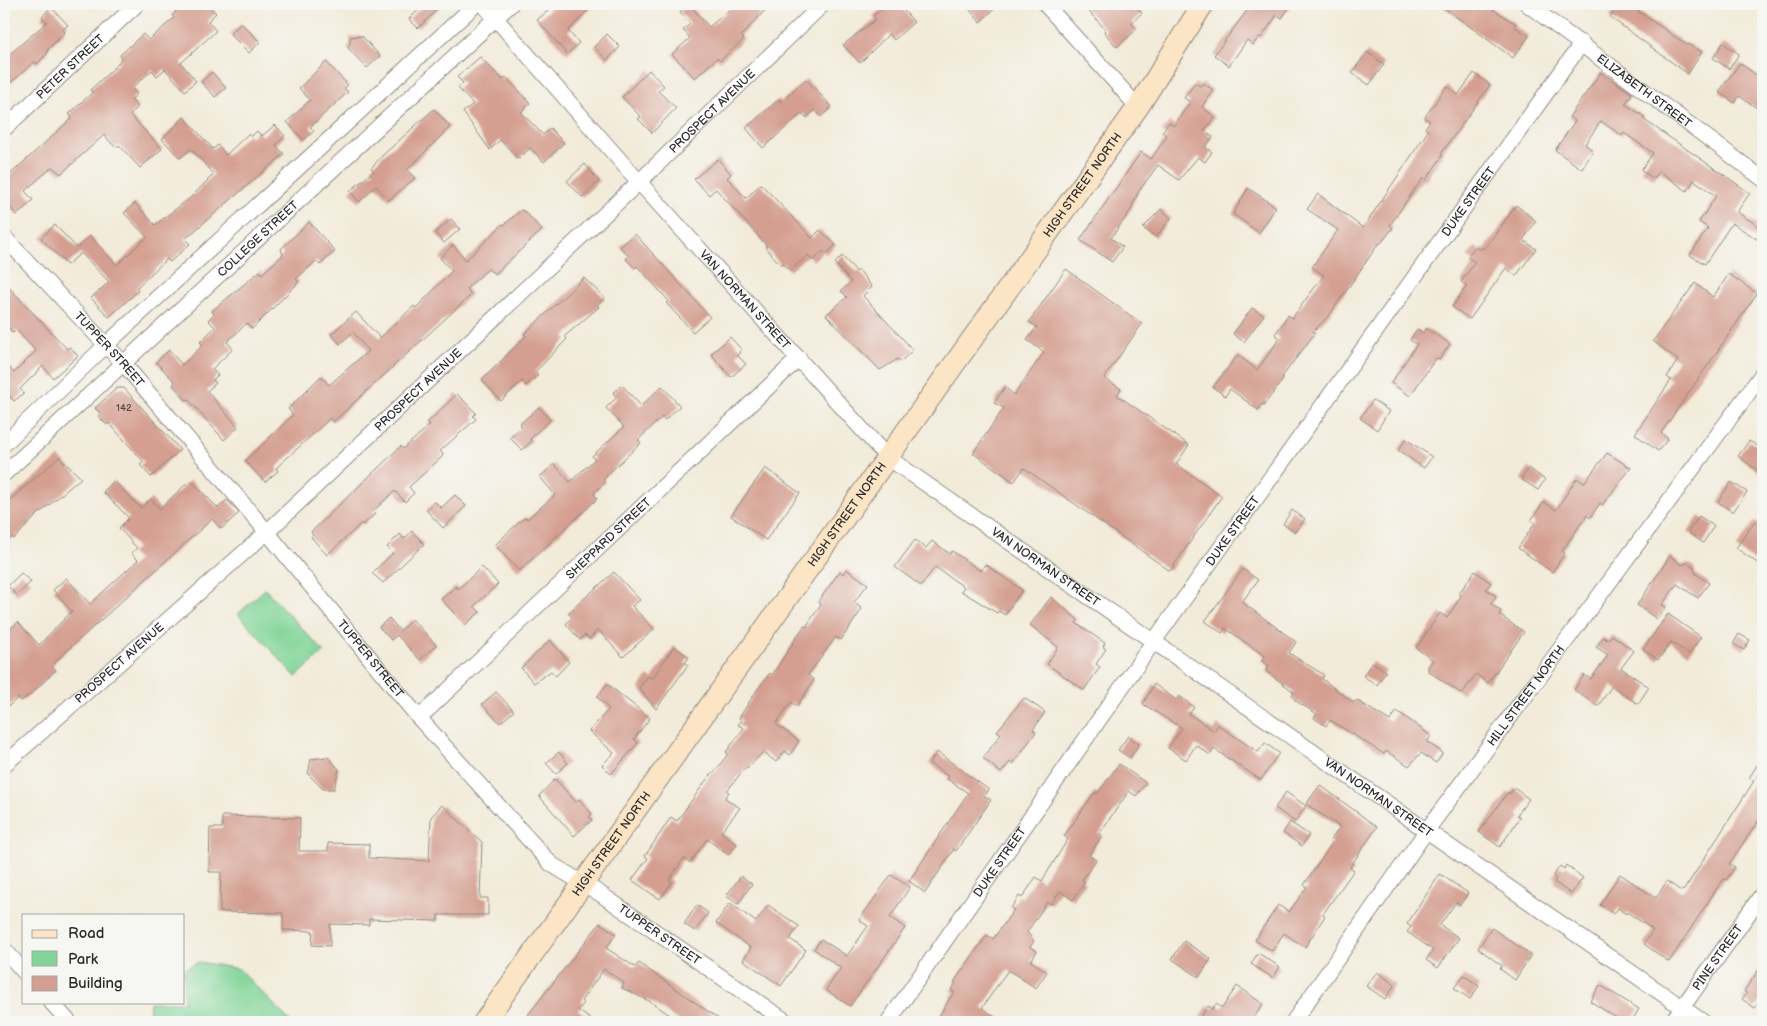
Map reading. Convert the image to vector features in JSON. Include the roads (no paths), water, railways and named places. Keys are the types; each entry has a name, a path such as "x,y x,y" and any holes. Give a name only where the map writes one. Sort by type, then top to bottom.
{"main road":[{"name":"HIGH STREET NORTH","path":"484,1022 1138,107 1203,4"}],"street":[{"name":"PETER STREET","path":"4,129 137,4"},
{"name":"COLLEGE STREET","path":"4,444 106,345 476,4"},
{"name":"VAN NORMAN STREET","path":"483,4 639,182 887,457 1703,1022"},
{"name":"COLLEGE STREET","path":"4,474 511,4"},
{"name":"PROSPECT AVENUE","path":"4,765 267,532 639,182 824,4"},
{"path":"1045,4 1138,107"},
{"name":"ELIZABETH STREET","path":"1527,4 1763,179"},
{"name":"DUKE STREET","path":"888,1022 1154,641 1582,43"},
{"name":"TUPPER STREET","path":"4,237 123,363 267,532 419,718 551,864 584,884 787,1022"},
{"path":"221,241 235,258"},
{"name":"SHEPPARD STREET","path":"419,718 799,358"},
{"name":"HILL STREET NORTH","path":"1293,1022 1428,830 1763,373"},
{"name":"PINE STREET","path":"1672,1022 1763,893"},
{"path":"4,949 22,970"},
{"path":"52,1004 64,1021"}]}
